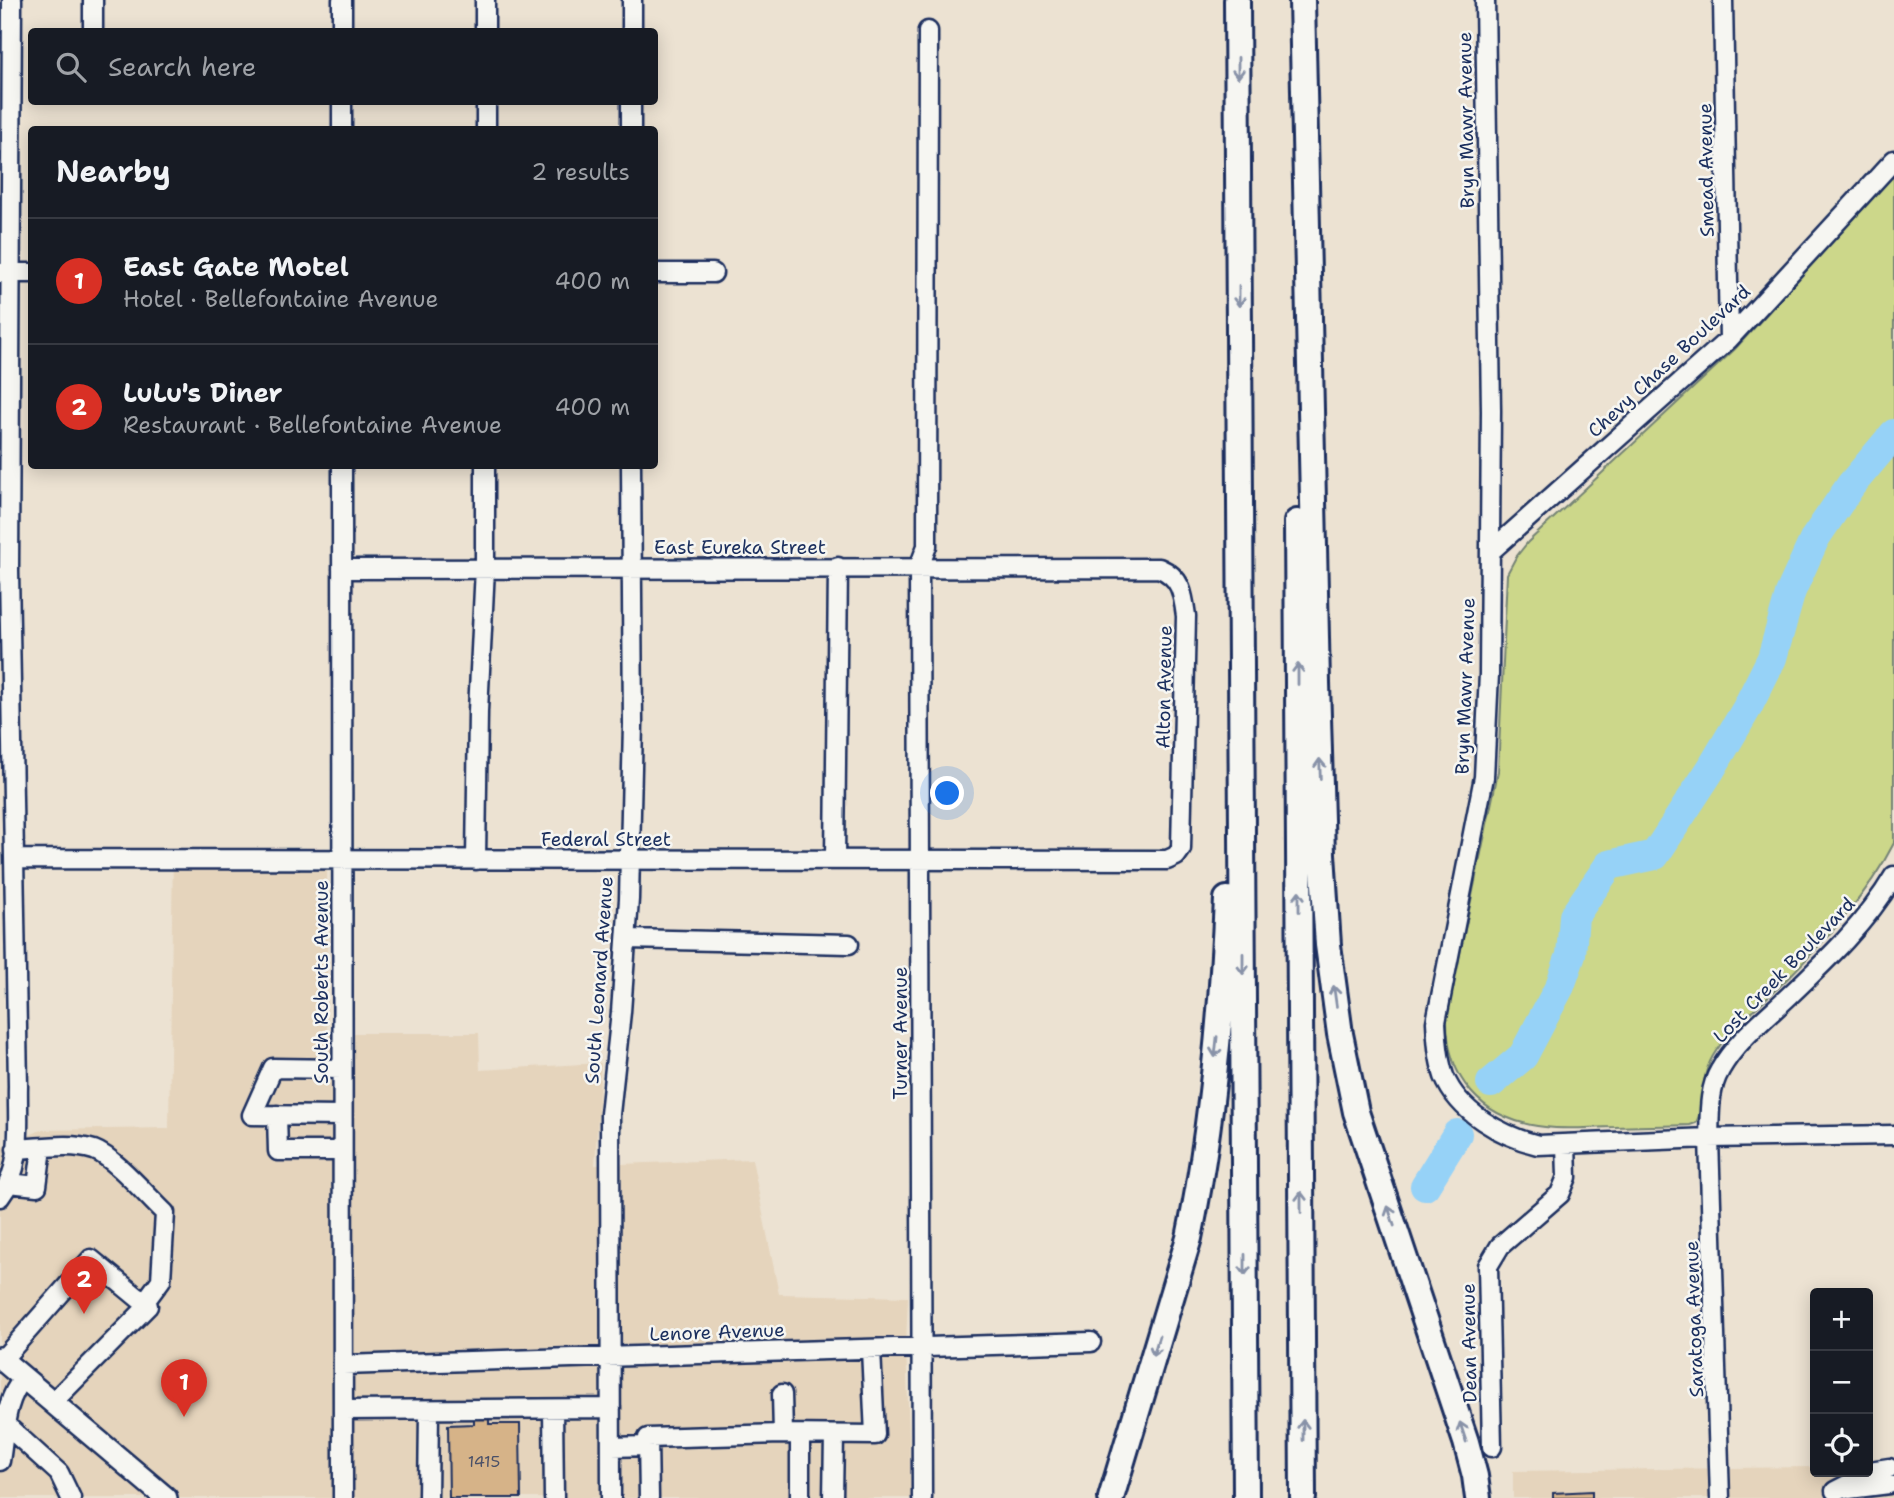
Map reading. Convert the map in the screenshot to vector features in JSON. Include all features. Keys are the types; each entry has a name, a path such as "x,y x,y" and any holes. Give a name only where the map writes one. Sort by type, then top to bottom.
{"highway":[{"path":"1237,0 1246,1498"},
{"path":"1294,0 1303,1498"},
{"path":"1302,0 1322,854 1330,956 1340,1034 1356,1112 1466,1442 1478,1498"},
{"path":"1111,1498 1189,1238 1205,1145 1226,929 1227,546 1234,476 1240,467"}],"main road":[{"path":"1,1359 166,1498"}],"street":[{"path":"4,1190 14,1171 18,1073 16,859 5,570 5,273 12,0"},
{"path":"93,0 93,28"},
{"path":"342,0 342,28"},
{"path":"485,0 485,28"},
{"path":"632,0 632,28"},
{"name":"Bryn Mawr Avenue","path":"1485,0 1491,411 1489,674 1483,777 1436,1022 1437,1050 1445,1078 1462,1102 1486,1123 1513,1138 1538,1145 1709,1138 1894,1135"},
{"name":"Smead Avenue","path":"1723,0 1729,339"},
{"name":"Turner Avenue","path":"922,1498 919,567 928,546 928,31"},
{"path":"342,105 342,126"},
{"path":"486,105 486,126"},
{"path":"631,105 631,126"},
{"name":"Chevy Chase Boulevard","path":"1491,551 1729,339 1894,160"},
{"path":"5,273 28,273"},
{"path":"658,273 713,273"},
{"name":"South Roberts Avenue","path":"342,469 343,1498"},
{"path":"476,860 478,711 485,568 485,469"},
{"name":"South Leonard Avenue","path":"611,1498 610,1114 627,939 633,724 631,469"},
{"name":"East Eureka Street","path":"342,569 1138,566"},
{"name":"Alton Avenue","path":"1138,566 1159,568 1168,572 1177,579 1184,596 1183,839"},
{"path":"835,860 838,567"},
{"name":"Federal Street","path":"16,859 1167,860 1176,856 1183,839"},
{"name":"Lost Creek Boulevard","path":"1709,1138 1710,1099 1718,1072 1740,1042 1823,964 1880,900 1894,876"},
{"path":"627,939 849,944"},
{"path":"342,1069 273,1068 252,1115 342,1116"},
{"path":"277,1115 278,1151 342,1152"},
{"name":"Saratoga Avenue","path":"1709,1138 1720,1498"},
{"name":"Dean Avenue","path":"1492,1447 1488,1266 1500,1246 1560,1194 1567,1177 1566,1144"},
{"path":"16,1149 70,1146 95,1151 107,1157 165,1213 160,1280 144,1303"},
{"path":"4,1190 37,1186 42,1147"},
{"path":"1,1359 92,1259 148,1306 53,1402"},
{"name":"Lenore Avenue","path":"343,1365 1091,1342"},
{"path":"649,1498 648,1438 875,1435 871,1349"},
{"path":"0,1461 9,1401 24,1378"},
{"path":"782,1394 792,1434 800,1498"},
{"path":"343,1410 611,1408"},
{"path":"554,1409 554,1498"},
{"path":"428,1498 429,1410"},
{"path":"6,1425 59,1472 71,1498"},
{"path":"833,1498 834,1435"},
{"path":"611,1447 648,1446"},
{"path":"1877,1478 1886,1484 1835,1491 1877,1478"}],"shaded area":[{"path":"327,848 327,1033 479,1033 480,1070 601,1063 595,1165 752,1159 779,1294 908,1297 906,1344 911,1498 0,1498 0,1148 41,1130 169,1128 173,852"},
{"path":"1894,1465 1894,1498 1513,1498 1513,1471 1810,1467 1810,1477 1873,1477 1873,1471"}],"green space":[{"path":"1894,174 1894,843 1845,917 1800,966 1723,1041 1710,1061 1704,1080 1702,1106 1696,1123 1562,1128 1522,1123 1502,1115 1471,1092 1460,1076 1452,1058 1447,1015 1498,772 1507,574 1528,542 1735,349"}],"building":[{"path":"474,1411 489,1411 489,1424 520,1424 521,1498 449,1498 448,1425 474,1424"},
{"path":"1592,1491 1592,1498 1553,1498 1553,1493"}],"waterway":[{"path":"1491,1083 1523,1056 1560,986 1571,955 1574,916 1609,865 1655,855 1711,769 1747,708 1772,658 1791,591 1815,538 1851,485 1894,434"},
{"path":"1425,1186 1457,1134"}],"place":[{"name":"LuLu's Diner","path":"84,1314"},
{"name":"East Gate Motel","path":"184,1417"}]}
